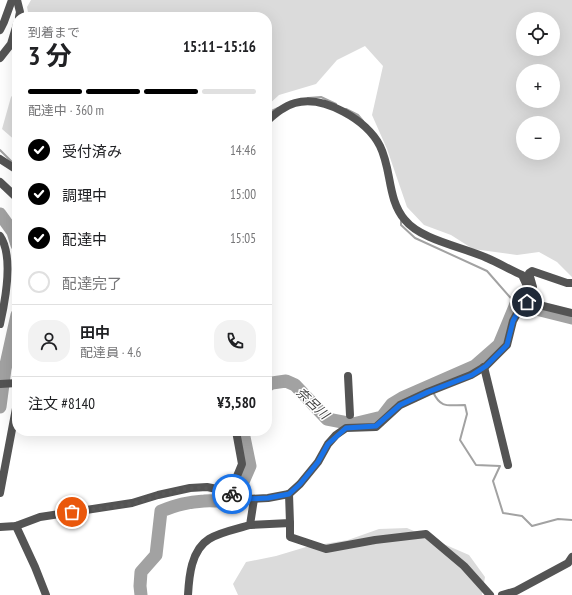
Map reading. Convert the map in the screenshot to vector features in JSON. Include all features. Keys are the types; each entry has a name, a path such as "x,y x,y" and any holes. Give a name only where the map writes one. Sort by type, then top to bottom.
{"street":[{"path":"0,30 12,0"},
{"path":"17,0 20,12"},
{"path":"0,58 12,41"},
{"path":"0,527 16,526 40,517 132,503 158,495 190,488 207,487 250,499 289,494 300,484 318,462 328,444 346,428 376,426 400,405 428,392 472,375 484,367 507,345 513,321 519,310 528,300 528,288 522,275 486,257 439,241 413,228 404,220 392,195 388,170 380,146 368,130 354,118 321,103 302,102 284,108 272,117"},
{"path":"0,158 12,166"},
{"path":"0,182 12,193"},
{"path":"0,236 5,249 7,268 6,293 0,324"},
{"path":"528,293 533,287 529,273 532,271 567,283 572,283"},
{"path":"527,302 572,313"},
{"path":"484,367 508,465"},
{"path":"348,376 350,415"},
{"path":"0,384 12,383"},
{"path":"0,493 12,429"},
{"path":"232,494 242,464 237,436"},
{"path":"289,494 290,537 326,549 375,540 426,534 464,566 490,595"},
{"path":"250,499 250,525"},
{"path":"188,595 190,574 195,555 208,540 250,525 290,523"},
{"path":"16,526 46,595"},
{"path":"502,595 516,591 571,560"}],"shaded area":[{"path":"31,0 572,0 572,277 557,262 539,252 517,255 473,249 451,235 424,225 407,207 387,149 372,115 383,66 365,46 337,60 316,84 279,95 272,101 272,12 28,12 27,7"},
{"path":"12,96 12,138 2,129"},
{"path":"407,528 469,555 485,577 482,595 238,595 233,584 246,562 276,556 306,547 348,540 379,529"}],"waterway":[{"path":"308,98 321,97 336,104"},
{"path":"272,111 278,108"},
{"path":"346,109 358,115 363,121"},
{"path":"0,150 12,162"},
{"path":"0,214 12,231"},
{"path":"401,220 401,225 415,238 487,271 516,304"},
{"name":"奈呂川","path":"272,383 286,381 295,385 327,419 353,424 382,417 392,404 402,398 475,366 499,345 516,304 572,318"},
{"path":"0,407 5,369 12,338"},
{"path":"433,392 442,404 465,405 467,414 460,440 476,465 500,466 493,481 503,513 522,516 532,526 558,519 572,520"},
{"name":"奈呂川","path":"141,595 141,572 156,555 161,511 187,503 224,501 236,498 250,466 244,436"}],"way so far":[{"path":"72,512 132,503 158,495 190,488 207,487 232,494"}],"route":[{"path":"232,494 246,499 268,498 289,494 300,484 318,462 328,444 336,435 346,428 376,426 400,405 428,392 472,375 486,366 507,345 513,321 519,310 527,302"}]}
